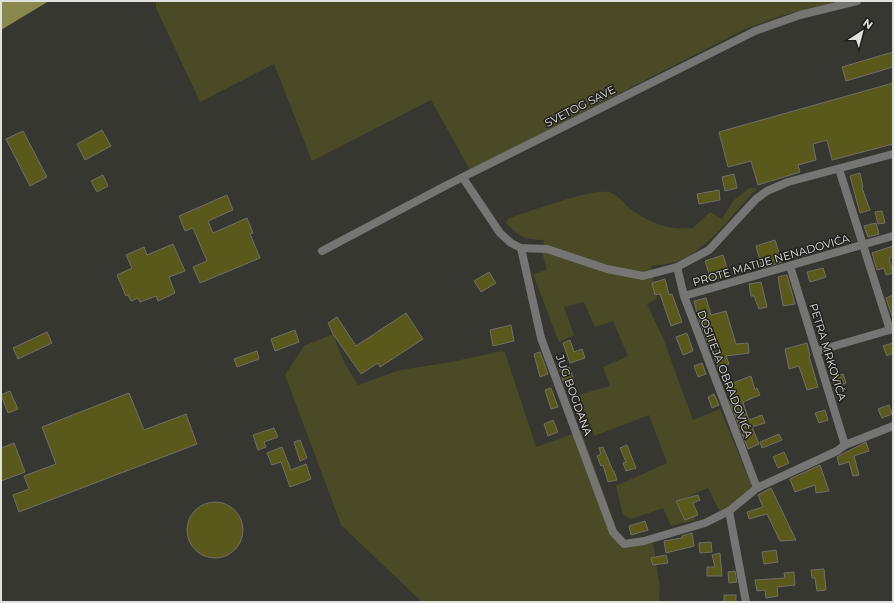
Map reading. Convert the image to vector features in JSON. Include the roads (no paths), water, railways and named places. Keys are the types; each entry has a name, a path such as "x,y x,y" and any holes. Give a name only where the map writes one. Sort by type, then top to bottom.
{"street":[{"name":"SVETOG SAVE","path":"322,251 463,178 755,31 800,15 857,1"},
{"path":"463,178 500,233 511,243 521,248 547,250 607,269 643,276 677,267 709,250 766,190 788,182 893,154"},
{"name":"PROTE MATIJE NENADOVIĆA","path":"839,169 892,329"},
{"name":"PROTE MATIJE NENADOVIĆA","path":"684,296 893,236"},
{"name":"JUG BOGDANA","path":"521,248 541,338 613,532 624,544 644,541 705,523 729,511"},
{"name":"PETRA MRKOVIĆA","path":"790,266 845,445"},
{"name":"DOSITEJA OBRADOVIĆA","path":"677,267 684,296 757,488"},
{"path":"816,350 892,329"},
{"path":"746,602 729,511 757,488 837,451 845,445 893,426"}]}
